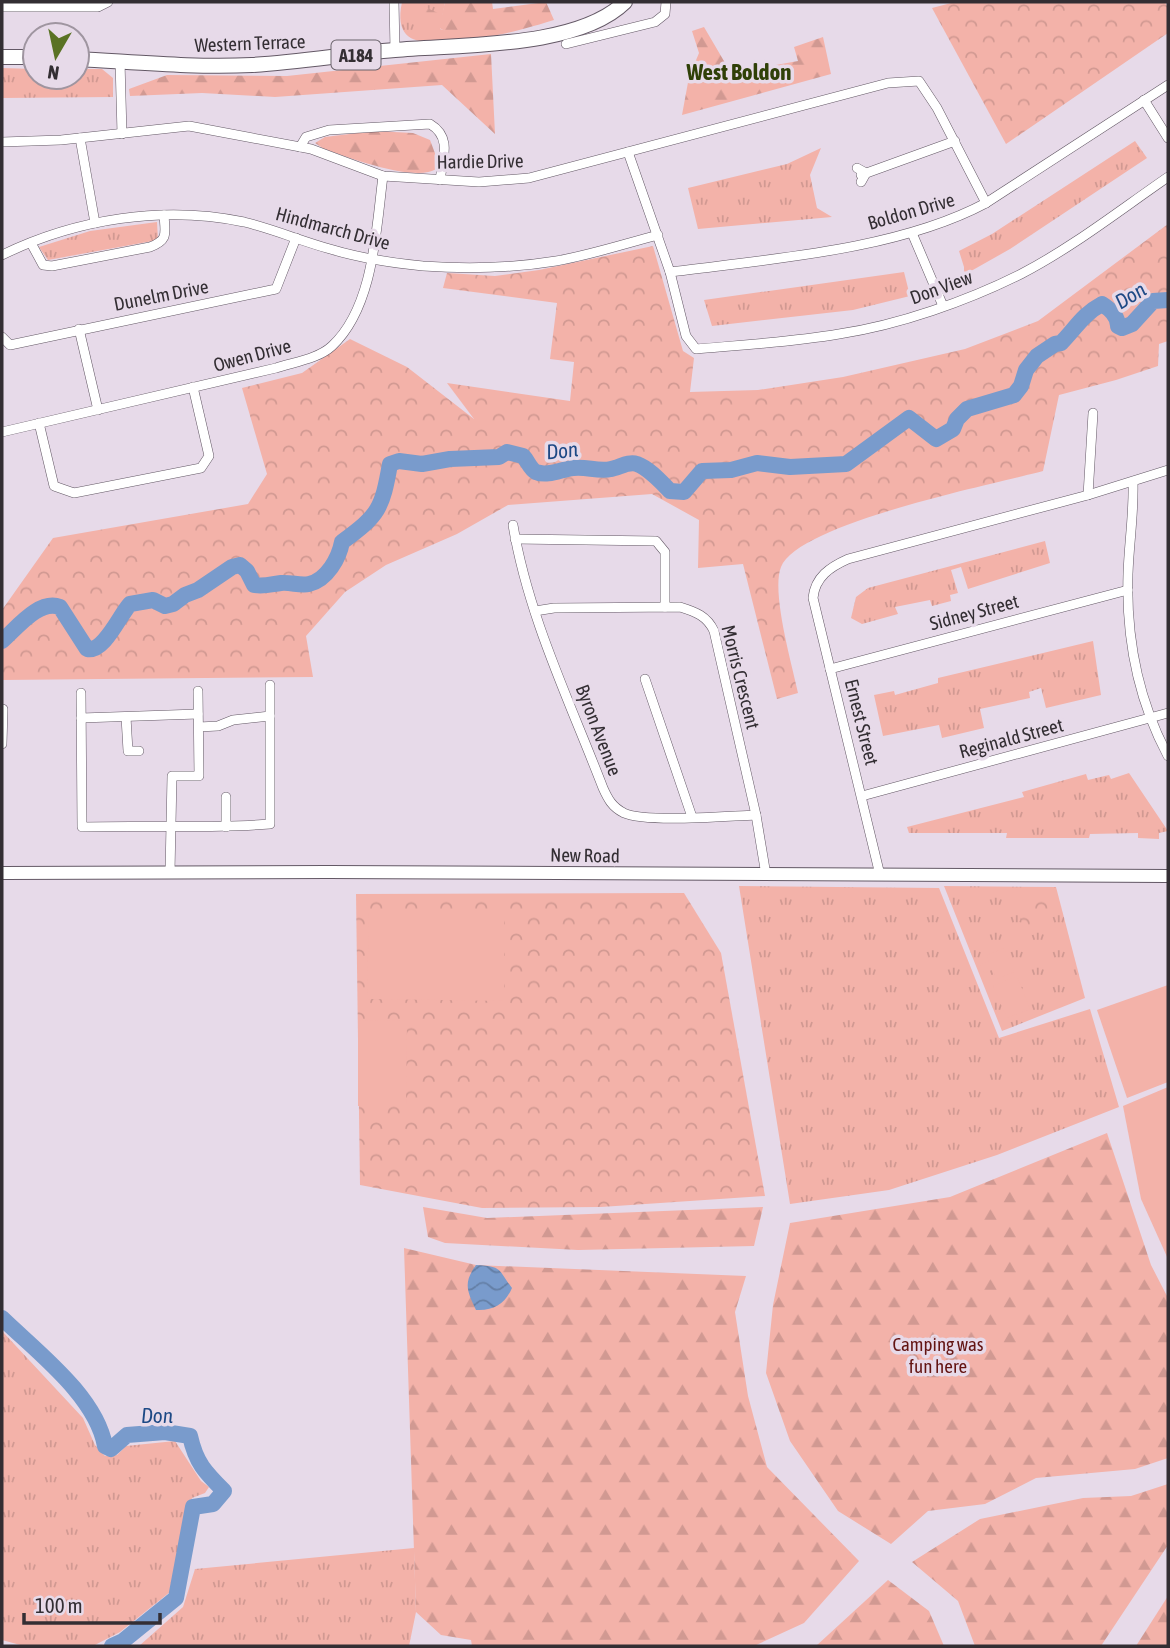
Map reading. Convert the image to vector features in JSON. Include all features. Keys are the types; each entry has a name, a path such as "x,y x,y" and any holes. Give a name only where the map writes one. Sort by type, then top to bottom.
{"main road":[{"name":"Western Terrace","path":"91,60 251,65 395,50 533,40 573,29 614,13 625,2"},
{"path":"2,57 21,57"},
{"name":"New Road","path":"2,873 1168,876"}],"street":[{"path":"2,7 38,4 98,7 108,2"},
{"path":"394,2 395,50"},
{"path":"566,44 655,22 665,14 666,2"},
{"path":"120,61 122,134"},
{"name":"Hardie Drive","path":"2,142 80,138 189,126 300,147 383,176 479,182 529,178 888,83 919,80 955,141"},
{"name":"Boldon Drive","path":"670,272 837,248 912,233 958,218 986,203 1168,85"},
{"path":"1144,100 1168,138"},
{"path":"300,147 306,137 329,130 430,124 440,130 445,139 440,180"},
{"path":"80,138 95,223"},
{"path":"861,174 955,141 986,203"},
{"path":"628,152 670,272"},
{"name":"Owen Drive","path":"2,432 276,368 320,354 332,346 357,310 364,292 372,259 383,176"},
{"name":"Don View","path":"670,272 686,336 696,349 841,334 943,306 1021,273 1074,242 1168,177"},
{"path":"31,243 43,264 51,266 138,249 161,243 164,237 164,215"},
{"name":"Hindmarch Drive","path":"2,255 95,223 133,216 164,215 244,222 372,259 425,266 513,265 580,256 658,235"},
{"path":"912,233 943,306"},
{"name":"Dunelm Drive","path":"2,337 10,345 276,289 296,238"},
{"path":"79,329 98,410"},
{"path":"39,423 54,486 74,493 201,468 209,456 193,387"},
{"path":"1093,413 1088,495 1168,470"},
{"path":"1133,482 1128,590 1138,676 1149,718 1168,756"},
{"name":"Ernest Street","path":"880,875 813,598 819,578 836,564 848,559 1088,495"},
{"name":"Byron Avenue","path":"513,525 535,611 608,799 615,808 634,816 756,815"},
{"path":"515,539 656,541 665,552 666,607"},
{"name":"Sidney Street","path":"830,669 1128,590"},
{"name":"Morris Crescent","path":"535,611 554,607 680,607 696,611 709,620 714,631 756,815 766,875"},
{"path":"634,682 647,678 692,817"},
{"path":"80,693 82,827 226,827 270,824 270,685"},
{"path":"170,872 172,776 200,776 198,691"},
{"path":"2,744 3,709"},
{"name":"Reginald Street","path":"862,796 1168,713"},
{"path":"81,718 198,714"},
{"path":"199,727 270,716"},
{"path":"126,717 128,751 139,751"},
{"path":"226,797 226,827"}],"green space":[{"path":"402,2 445,2 440,29 472,38 432,42 410,37 403,30 400,19"},
{"path":"445,2 492,2 493,9 546,2 554,20 480,38 463,37 442,29 416,12 421,5 442,15"},
{"path":"955,2 1165,2 1168,8 1168,33 1006,144 932,8"},
{"path":"704,27 731,73 798,61 794,47 823,37 831,74 682,115 689,77 699,53 692,31"},
{"path":"491,54 495,134 442,85 275,97 202,93 130,96 129,89 167,75 287,76"},
{"path":"2,68 21,69 21,91 91,91 91,69 102,69 113,78 113,97 2,98"},
{"path":"374,131 413,133 430,140 436,156 436,169 413,173 398,171 324,149 315,143 325,137"},
{"path":"1135,141 1147,158 1010,249 964,275 959,251 992,234"},
{"path":"821,148 810,175 817,208 832,217 698,229 688,188 787,164"},
{"path":"157,222 158,240 48,260 39,247 90,231"},
{"path":"1168,224 1168,341 1159,344 1158,366 1059,395 1043,471 943,495 859,521 822,535 795,551 781,567 780,610 798,693 777,699 743,564 698,568 699,520 652,494 508,505 457,534 386,565 345,592 306,636 313,677 2,680 2,610 53,538 248,504 267,474 242,388 302,373 350,339 407,367 474,419 447,383 570,401 574,362 550,359 557,303 443,288 447,273 495,276 539,270 653,246 683,351 694,358 690,392 758,390 843,377 965,349 1038,321"},
{"path":"904,272 910,296 853,310 712,326 704,300"},
{"path":"1045,541 1050,563 968,589 961,567 951,570 958,593 950,595 951,601 932,606 930,600 895,607 898,614 862,624 851,618 856,597 868,588"},
{"path":"1093,641 1101,695 1046,708 1041,688 1029,692 1030,698 980,709 984,728 942,738 939,725 883,736 874,695 894,691 895,695 938,683 938,678"},
{"path":"1129,773 1168,831 1159,833 1159,839 1138,838 1138,833 1090,834 1089,838 1006,838 1007,833 909,833 907,827 1024,797 1022,792 1086,774 1088,780 1109,775 1111,779"},
{"path":"739,886 939,888 999,1038 1090,1009 1119,1107 997,1155 889,1190 790,1204"},
{"path":"944,886 1056,887 1085,998 1002,1031"},
{"path":"1038,889 1046,893 1052,904 1048,918 1033,935 1025,932 1017,906 1022,897"},
{"path":"684,893 721,953 765,1196 601,1207 482,1208 360,1185 356,894"},
{"path":"369,912 504,912 504,1001 367,999"},
{"path":"1004,948 1014,972 997,979 992,970 984,973 980,964 989,961 987,955"},
{"path":"1017,976 1030,1009 1007,1018 993,986"},
{"path":"1168,985 1168,1082 1127,1098 1097,1010"},
{"path":"358,1020 407,1021 406,1106 358,1106"},
{"path":"1168,1087 1168,1259 1141,1199 1123,1106"},
{"name":"Camping was fun here","path":"1107,1133 1151,1265 1168,1298 1168,1458 1135,1469 1036,1478 985,1504 928,1511 891,1544 838,1511 790,1441 766,1373 773,1305 790,1223 950,1197"},
{"path":"423,1207 487,1218 763,1207 754,1246 578,1250 445,1243 428,1237"},
{"path":"404,1248 476,1265 746,1276 735,1312 748,1396 767,1467 859,1561 804,1623 754,1646 472,1646 471,1640 441,1635 416,1612"},
{"path":"2,1331 83,1418 95,1445 105,1456 117,1455 126,1446 175,1441 201,1481 209,1487 205,1493 192,1498 170,1592 120,1632 93,1646 24,1646 2,1640"},
{"path":"1168,1484 1168,1545 1101,1646 975,1646 958,1601 912,1562 980,1519 1083,1498 1131,1496"},
{"path":"414,1548 416,1612 409,1646 139,1646 183,1607 195,1569"},
{"path":"888,1580 929,1611 944,1646 816,1646"},
{"path":"1168,1596 1168,1646 1136,1646"}],"water":[{"path":"476,1265 496,1268 512,1288 506,1298 493,1308 476,1310 470,1297 468,1282"}],"waterway":[{"name":"Don","path":"2,641 36,611 52,606 60,607 87,649 93,649 105,640 130,604 153,600 165,606 173,604 232,567 240,565 247,571 254,585 315,582 331,568 342,542 364,525 377,510 390,464 399,461 422,464 450,459 499,457 507,452 523,456 534,471 545,474 578,468 606,470 634,463 651,472 670,491 684,492 702,471 731,470 757,463 790,467 846,464 909,418 936,439 953,429 957,419 967,409 1014,395 1021,386 1026,370 1037,356 1061,343 1095,308 1102,304 1105,306 1122,328 1132,324 1153,301 1168,300"},
{"name":"Don","path":"2,1318 78,1392 90,1410 105,1446 111,1449 127,1435 165,1432 190,1436 202,1466 224,1491 213,1504 193,1507 176,1598 123,1641 112,1646"}],"district":[{"name":"West Boldon","path":"739,72"}]}
